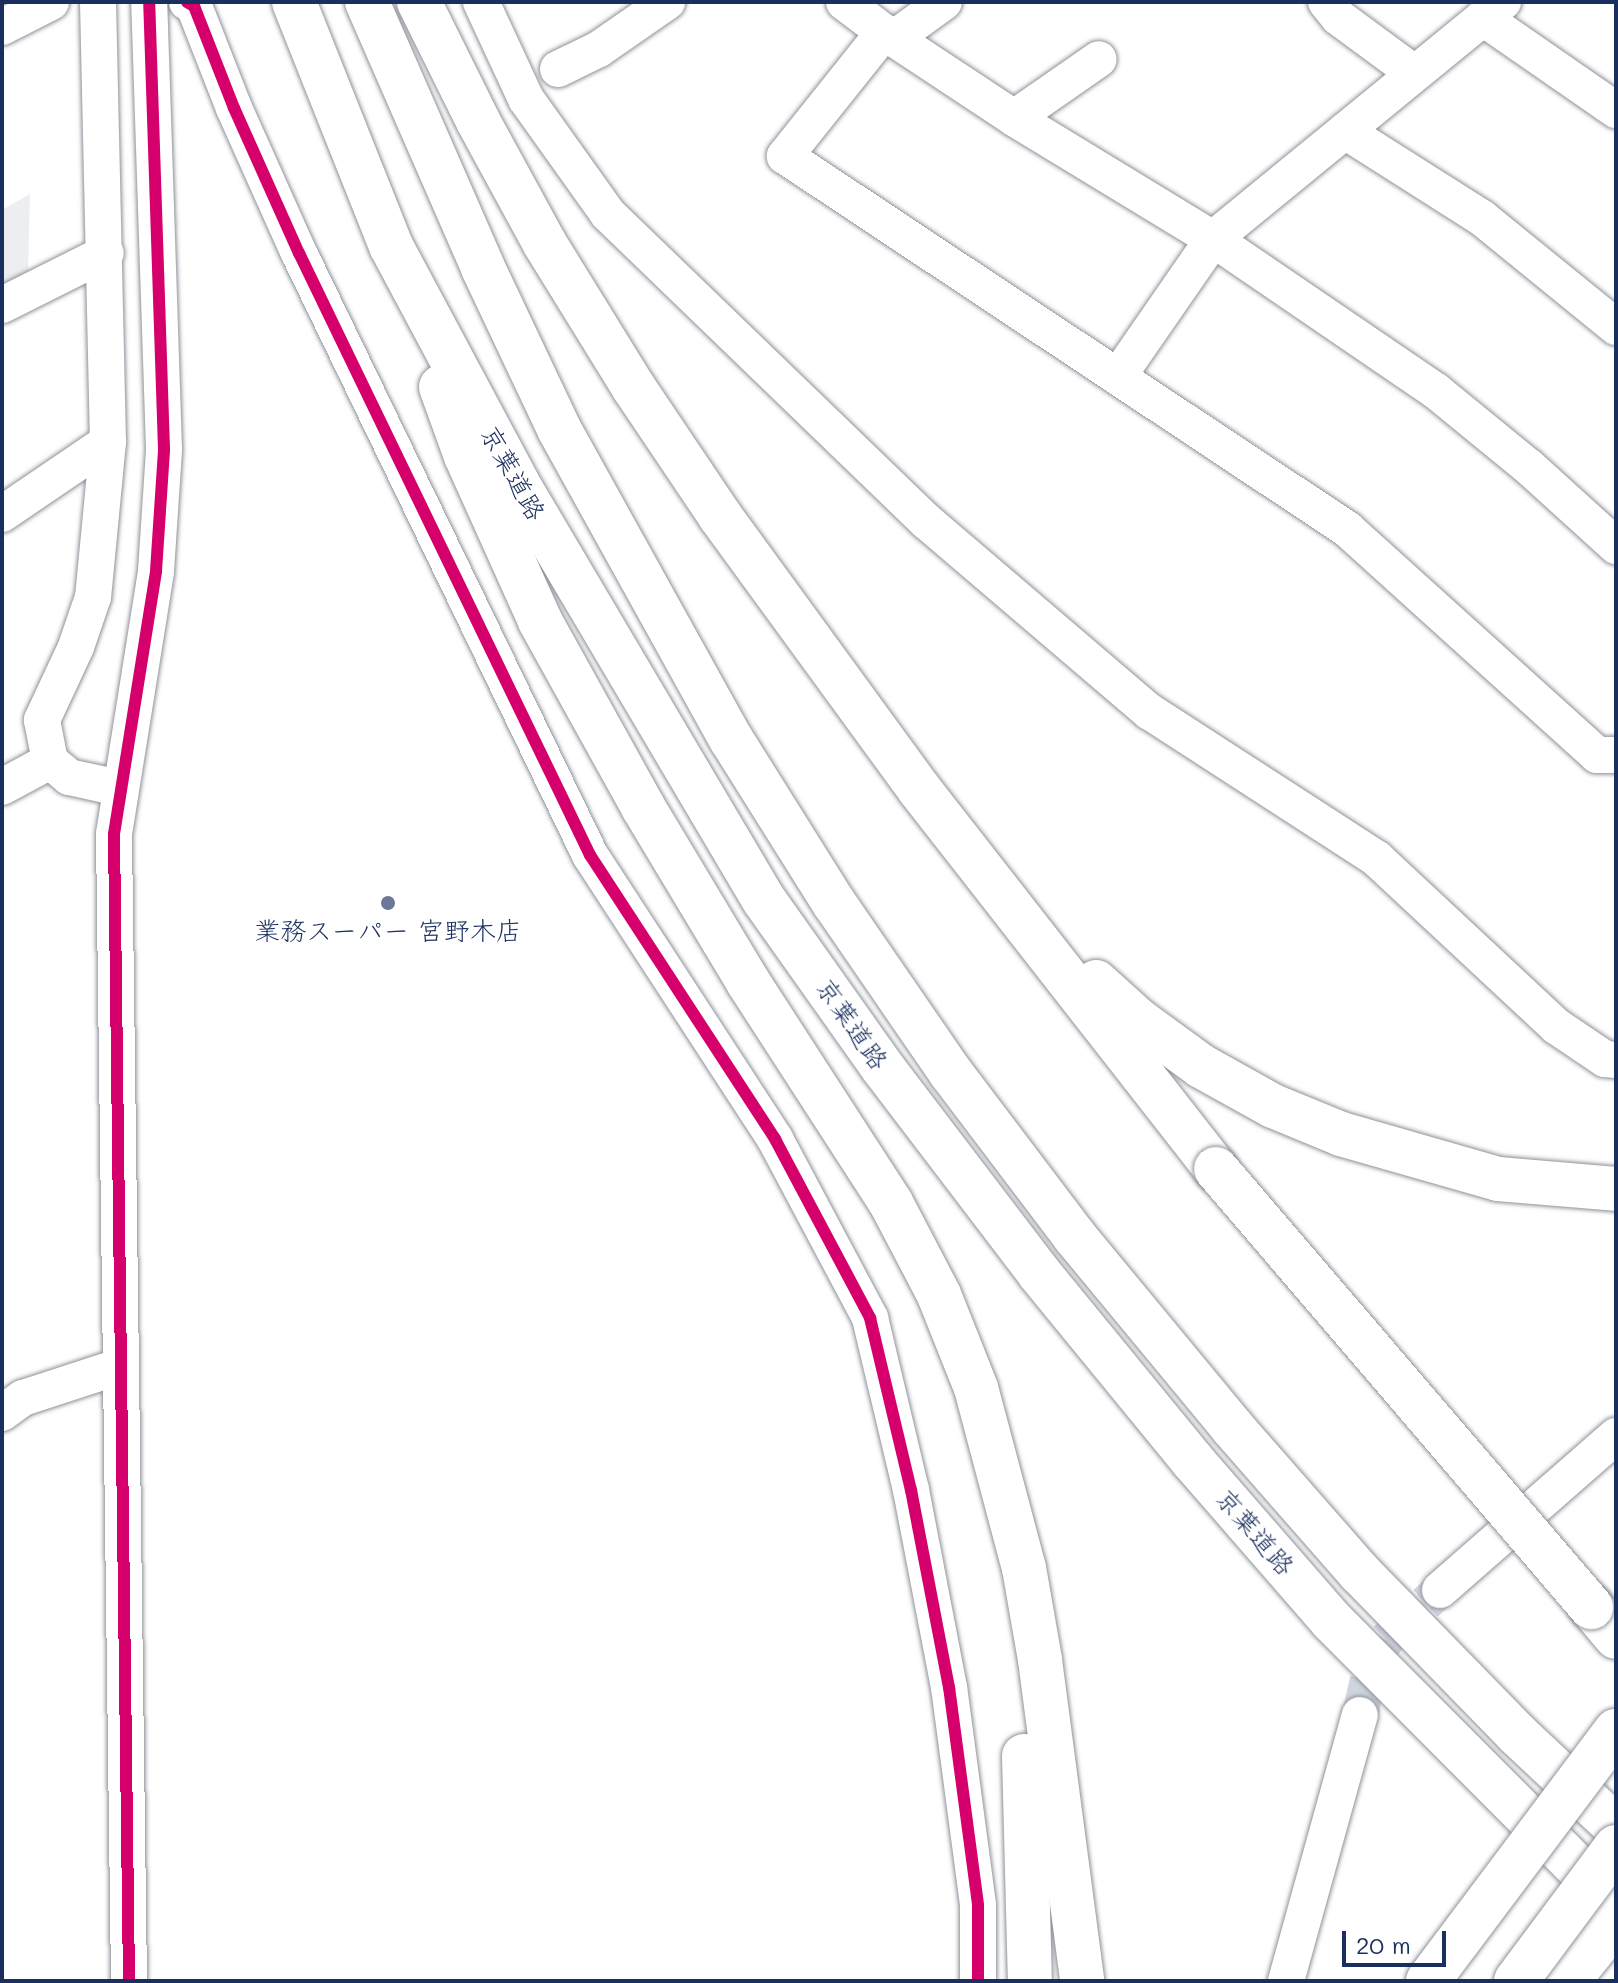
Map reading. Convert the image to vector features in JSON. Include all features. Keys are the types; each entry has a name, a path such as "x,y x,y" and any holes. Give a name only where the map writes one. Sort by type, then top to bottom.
{"highway":[{"name":"京葉道路","path":"294,2 391,246 522,491 660,729 764,900 883,1068 1039,1273 1192,1460 1331,1620 1616,1906"},
{"name":"京葉道路","path":"367,2 476,254 559,429 731,739 834,903 951,1073 1075,1237 1222,1415 1360,1573 1517,1734 1616,1827"},
{"path":"419,2 478,121 545,244 634,388 720,516 919,789 1216,1169 1603,1622"},
{"path":"391,246 466,456 540,621 651,820 748,982 891,1203 939,1295 976,1388 1024,1568 1040,1660 1082,1981"},
{"path":"919,789 1073,962 1138,1020 1201,1066 1273,1106 1341,1134 1415,1158 1498,1179 1616,1189"},
{"path":"939,1295 990,1476 1007,1573 1027,1789 1030,1981"},
{"path":"1428,1981 1616,1731"},
{"path":"1516,1981 1616,1847"},
{"path":"1568,1981 1616,1921"}],"street":[{"path":"2,27 51,2"},
{"path":"98,2 108,442 93,597 76,647 42,720 50,761 69,777 119,788"},
{"path":"129,1981 114,834 156,571 164,449 149,2"},
{"path":"187,2 194,6 234,108 312,282 590,855 775,1139 870,1318 911,1490 949,1687 978,1905 978,1981"},
{"path":"481,2 526,99 608,214 926,521 1150,712 1377,859 1556,1026 1605,1059 1616,1060"},
{"path":"558,69 599,49 667,2"},
{"path":"844,2 889,36 1014,118 1213,239 1436,391 1529,467 1616,546"},
{"path":"944,2 889,36 785,156 1347,529 1597,755 1616,755"},
{"path":"1326,2 1338,17 1414,73"},
{"path":"1119,375 1213,239 1493,10 1616,110"},
{"path":"1014,118 1099,59"},
{"path":"1345,131 1482,218 1616,327"},
{"path":"2,305 106,253"},
{"path":"2,514 108,442"},
{"path":"2,787 50,761"},
{"path":"2,1413 23,1398 121,1366"},
{"path":"1440,1590 1616,1436"},
{"path":"1286,1981 1360,1715"}],"shaded area":[{"path":"30,194 28,271 2,286 2,210"}],"tunnel":[{"path":"1360,1715 1371,1666 1386,1640 1440,1590"}],"cycle path":[{"path":"129,1981 114,834 156,571 164,449 149,2"},
{"path":"187,2 194,6 234,108 299,253 590,855 775,1139 870,1318 911,1490 949,1687 978,1905 978,1981"}],"place":[{"name":"業務スーパー 宮野木店","path":"388,903"}]}
